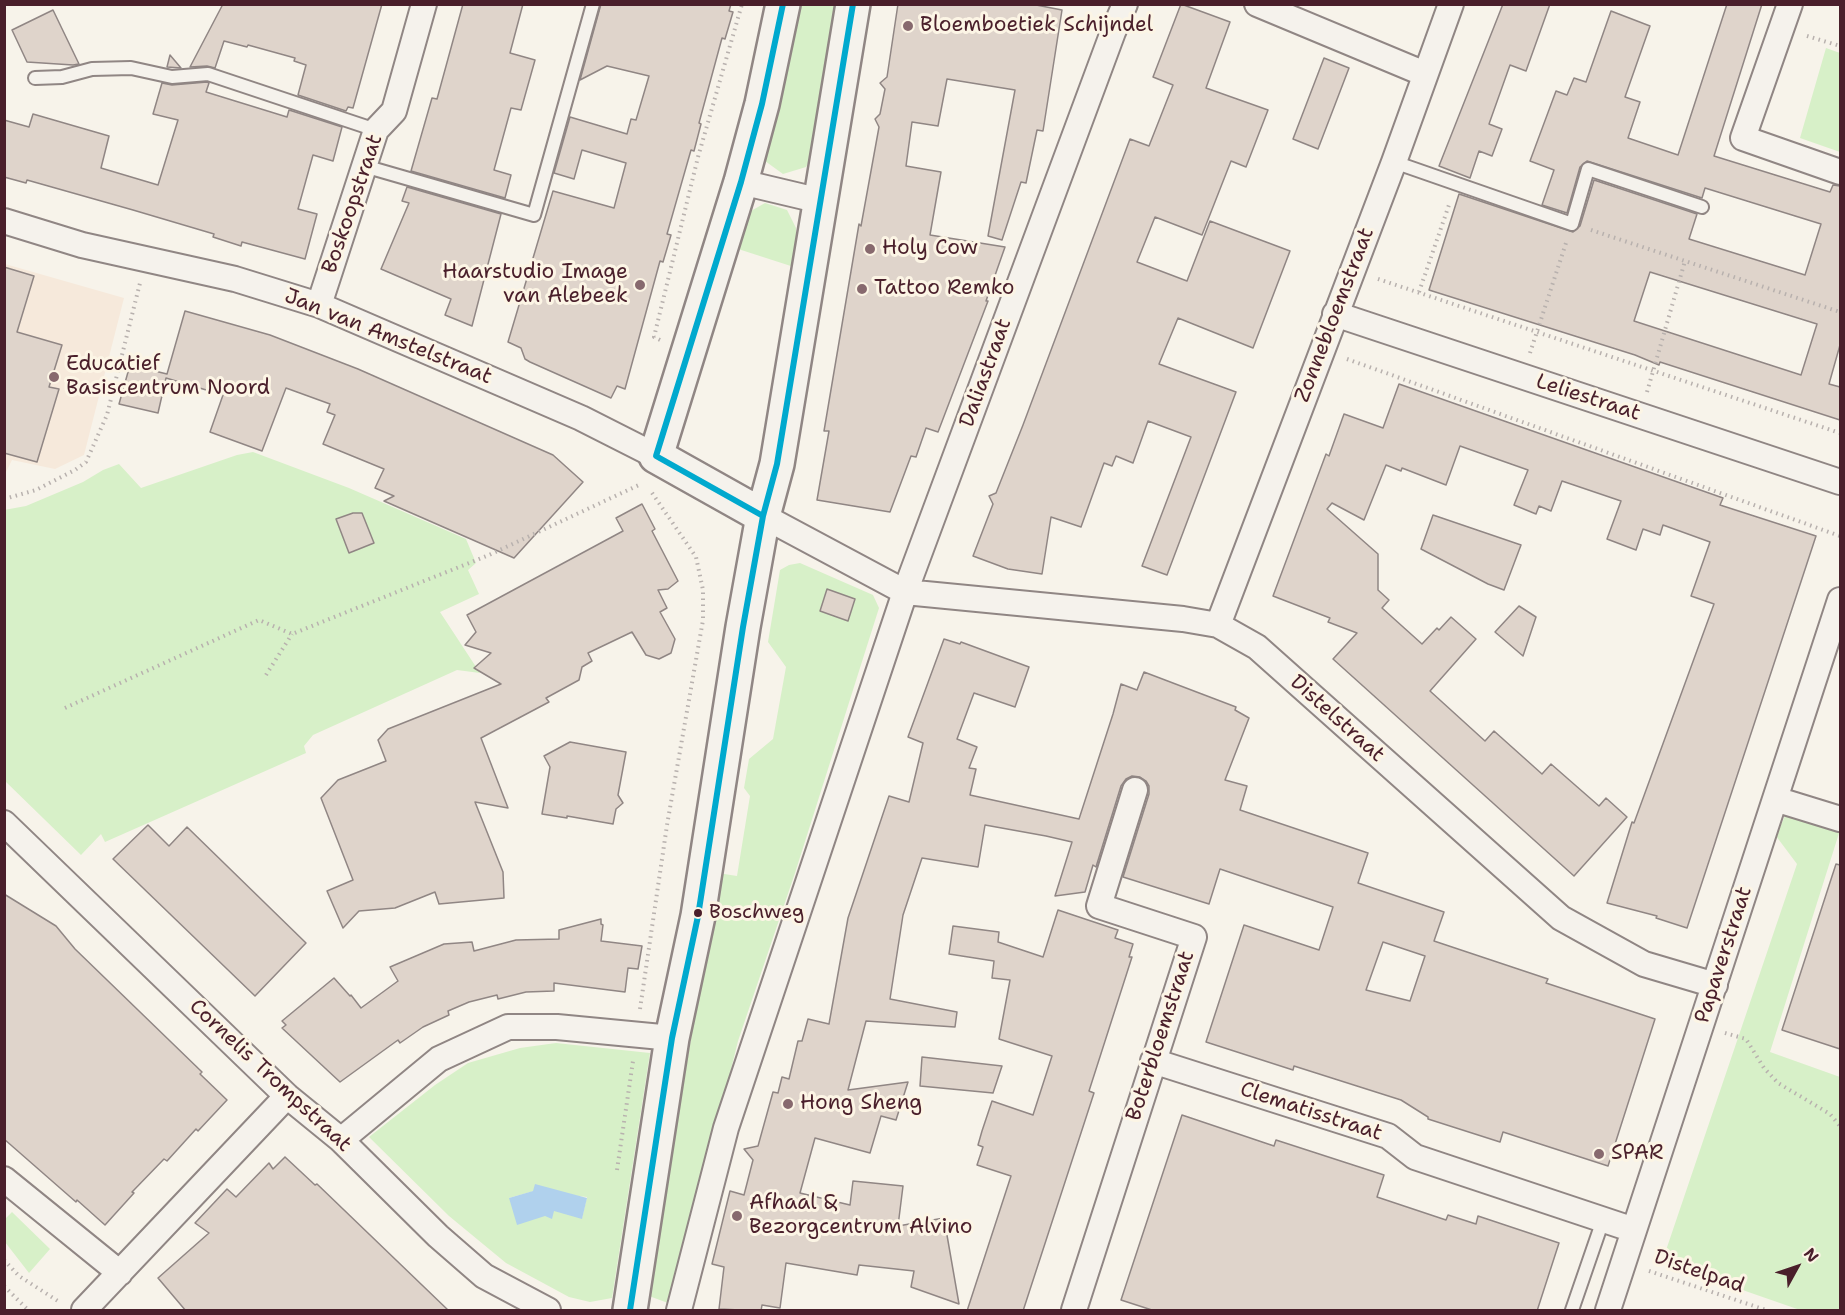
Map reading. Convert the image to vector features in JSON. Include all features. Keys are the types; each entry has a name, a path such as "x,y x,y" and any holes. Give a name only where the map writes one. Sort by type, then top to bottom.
{"street":[{"name":"Boskoopstraat","path":"319,304 376,130 394,111 424,4"},
{"path":"679,1311 726,1128 905,592 656,456 741,182 762,104 783,4"},
{"path":"630,1311 672,1038 698,916 743,627 763,516 777,464 853,4"},
{"name":"Daliastraat","path":"905,592 1125,4"},
{"path":"1257,4 1425,74"},
{"name":"Zonnebloemstraat","path":"1218,625 1394,162 1451,4"},
{"path":"1790,4 1743,138 1840,172"},
{"path":"741,182 821,201"},
{"name":"Jan van Amstelstraat","path":"4,221 82,245 235,279 319,304 581,418 656,456"},
{"name":"Leliestraat","path":"1335,314 1840,482"},
{"name":"Distelstraat","path":"905,592 1184,619 1218,625 1257,647 1561,918 1644,964 1715,985"},
{"name":"Papaverstraat","path":"1608,1311 1840,600"},
{"name":"Boterbloemstraat","path":"1074,1311 1194,938 1099,906 1135,790"},
{"path":"1775,799 1840,819"},
{"name":"Cornelis Trompstraat","path":"4,823 287,1096 341,1140 438,1236 484,1276 548,1311"},
{"path":"341,1140 439,1059 508,1027 557,1027 672,1038"},
{"name":"Clematisstraat","path":"1153,1061 1388,1136 1415,1157 1634,1230"},
{"path":"74,1308 120,1274 287,1096"},
{"path":"4,1179 120,1274"}],"lane":[{"path":"364,166 534,215 593,4"},
{"path":"35,78 62,77 92,69 131,68 172,77 208,74 376,130"},
{"path":"1394,162 1572,224 1588,169 1702,207"},
{"path":"1572,1311 1603,1220"}],"path":[{"path":"688,354 654,337 698,157 742,4"},
{"path":"1782,28 1840,46"},
{"path":"1419,292 1456,184"},
{"path":"1522,376 1572,224 1840,312"},
{"path":"4,499 36,490 86,462 107,416 146,259"},
{"path":"1639,415 1685,261"},
{"path":"1352,271 1840,433"},
{"path":"1322,350 1840,536"},
{"path":"266,675 292,634 489,555 645,482 696,557 703,590 702,620 667,825 617,1172"},
{"path":"65,708 259,620 292,634"},
{"path":"1701,1025 1746,1039 1764,1068 1778,1083 1830,1114 1840,1126"},
{"path":"4,1260 19,1276 74,1308"},
{"name":"Distelpad","path":"1623,1263 1766,1311"},
{"path":"4,1286 28,1311"}],"shaded area":[{"name":"Educatief Basiscentrum Noord","path":"5,264 124,298 84,455 55,469 12,460 5,474"}],"green space":[{"path":"792,5 845,5 823,137 806,167 783,174 765,161 762,128"},
{"path":"1826,48 1840,53 1840,152 1800,138"},
{"path":"765,203 787,210 796,228 797,268 732,247 751,211"},
{"path":"253,452 349,488 466,539 476,563 468,570 479,594 440,612 480,673 457,670 313,735 304,746 306,753 105,842 101,834 81,855 5,781 4,510 26,506 119,464 141,488 237,455"},
{"path":"800,563 873,595 879,608 795,873 738,1041 697,1207 668,1303 649,1296 718,873 737,876 750,796 744,788 749,759 773,739 786,667 768,642 780,570"},
{"path":"1789,807 1840,830 1770,1052 1840,1077 1840,1310 1800,1310 1662,1262 1797,864 1776,836"},
{"path":"556,1043 650,1053 612,1298 590,1302 569,1297 506,1263 449,1216 369,1137 435,1085 468,1063 520,1048","holes":["534,1191 587,1197 582,1218 509,1198"]},
{"path":"12,1212 50,1249 29,1273 5,1242 5,1219"}],"water":[{"path":"535,1184 587,1198 582,1219 554,1211 552,1219 545,1216 517,1225 509,1198 533,1191"}],"building":[{"path":"223,4 382,4 353,108 348,107 346,111 298,95 306,65 294,61 295,58 248,45 247,47 224,41 215,68 190,67"},
{"path":"463,4 523,4 510,53 535,60 521,110 511,108 494,170 511,175 505,198 411,171 432,98 437,99"},
{"path":"601,4 731,4 729,11 733,12 725,39 722,38 699,123 701,124 694,151 691,150 667,234 671,235 663,262 660,261 625,389 617,386 611,398 530,362 525,359 521,348 508,342 553,191 614,208 626,163 582,150 574,179 554,173 570,117 627,134 631,119 636,120 649,76 607,66 580,80"},
{"path":"898,4 1031,4 1062,10 1043,131 1037,130 1026,183 1021,182 1002,240 988,236 1015,90 947,79 938,126 912,122 906,166 941,172 930,235 1005,247 986,301 988,301 938,432 926,428 916,457 911,456 890,512 817,500 829,431 824,431 859,224 861,226 879,127 875,119 880,114 885,89 880,83 887,77"},
{"path":"1181,4 1230,22 1206,88 1268,110 1246,167 1231,161 1202,235 1155,217 1137,262 1187,281 1210,221 1290,251 1253,348 1178,318 1159,364 1236,392 1167,575 1142,566 1191,437 1148,421 1133,463 1116,456 1112,466 1104,463 1081,527 1051,517 1042,574 1008,569 973,556 993,504 989,496 996,493 1023,425 1130,139 1149,146 1173,85 1153,77"},
{"path":"1503,4 1550,4 1526,71 1510,65 1489,124 1502,129 1492,156 1479,151 1470,178 1439,166"},
{"path":"1727,4 1762,4 1714,156 1830,192 1833,185 1840,186 1840,345 1829,384 1840,387 1840,420 1660,362 1659,365 1635,355 1429,290 1459,194 1573,232 1580,226 1594,180 1697,214 1689,239 1805,275 1821,224 1705,188 1702,198 1587,161 1580,167 1567,213 1542,205 1554,170 1530,161 1556,91 1567,95 1574,78 1586,82 1611,11 1650,26 1625,97 1640,102 1628,138 1678,155","holes":["1650,272 1817,324 1801,375 1634,321"]},
{"path":"53,10 79,64 27,62 12,30"},
{"path":"170,55 181,68 167,67"},
{"path":"1324,58 1349,68 1318,149 1293,139"},
{"path":"162,83 172,85 209,83 206,92 287,117 289,110 342,127 333,161 313,155 298,209 317,214 305,259 242,242 241,246 213,237 214,234 133,210 27,180 26,183 4,177 4,120 29,127 33,114 109,136 101,168 158,185 178,120 153,114"},
{"path":"407,187 501,214 472,326 445,315 451,299 381,269 409,203 402,201"},
{"path":"4,267 34,276 17,332 62,345 49,387 59,389 37,462 4,453"},
{"path":"185,311 270,335 358,369 553,455 583,482 514,558 384,501 394,496 375,488 384,469 323,444 335,415 327,412 330,404 286,388 262,451 210,432 223,395 166,378 158,413 119,404 130,365 167,374"},
{"path":"1399,384 1723,498 1720,505 1816,536 1687,928 1656,918 1657,916 1607,903 1632,822 1634,823 1714,604 1691,596 1710,542 1663,525 1660,535 1643,529 1636,550 1607,539 1621,501 1562,481 1551,511 1539,506 1536,514 1514,505 1528,470 1460,446 1446,485 1402,468 1401,471 1386,465 1364,520 1332,503 1327,509 1378,554 1378,590 1389,600 1382,608 1422,644 1451,617 1476,639 1430,691 1485,741 1494,731 1542,774 1551,764 1599,806 1606,798 1627,817 1574,876 1333,659 1357,633 1328,622 1330,618 1273,596 1326,454 1329,456 1344,414 1383,428"},
{"path":"642,504 655,529 652,531 678,581 668,589 658,590 667,608 660,612 675,639 671,653 659,659 646,655 632,632 588,653 592,661 582,667 579,680 546,698 549,702 481,738 508,808 475,802 503,872 504,898 439,904 435,892 395,908 359,911 343,928 327,891 353,880 321,798 338,780 386,761 378,740 388,729 501,684 474,668 491,653 465,645 476,632 467,615 623,531 616,518"},
{"path":"353,513 362,513 374,543 349,553 336,519"},
{"path":"1433,515 1521,545 1504,590 1421,549"},
{"path":"827,589 855,599 848,621 820,611"},
{"path":"1519,606 1536,617 1523,656 1495,632"},
{"path":"944,639 960,644 961,642 1029,667 1015,707 974,693 957,739 977,747 969,768 976,769 970,795 1079,819 1121,684 1137,690 1144,672 1236,707 1235,710 1249,718 1225,780 1247,786 1240,810 1368,853 1358,883 1444,912 1434,941 1548,979 1546,983 1655,1019 1608,1166 1503,1132 1500,1142 1428,1119 1401,1100 1294,1066 1293,1070 1206,1042 1244,925 1319,950 1333,907 1220,869 1209,904 1123,877 1149,794 1146,781 1132,776 1126,779 1121,786 1096,867 1093,865 1085,892 1055,896 1072,842 1046,836 985,825 978,867 922,858 903,915 890,999 957,1012 955,1027 866,1021 848,1090 908,1082 896,1120 881,1116 870,1153 815,1138 800,1193 850,1205 853,1181 903,1186 898,1226 944,1218 959,1304 911,1287 914,1271 859,1265 857,1275 786,1263 780,1308 762,1305 761,1311 719,1309 724,1267 712,1264 730,1191 744,1195 753,1160 744,1149 758,1146 773,1092 778,1093 782,1077 789,1079 798,1041 802,1041 808,1019 829,1024 848,918 889,796 909,802 923,743 908,737","holes":["1383,942 1425,956 1410,1001 1366,990"]},
{"path":"570,742 626,752 618,795 623,803 616,809 613,824 542,814 550,767 544,756"},
{"path":"148,825 169,846 187,827 306,943 255,996 113,859"},
{"path":"1836,864 1840,865 1840,1049 1782,1030"},
{"path":"4,894 56,926 75,949 202,1072 200,1074 227,1100 167,1161 164,1159 132,1192 134,1193 105,1225 4,1139"},
{"path":"1058,910 1118,930 1115,938 1133,944 1129,957 1132,957 1089,1091 1094,1093 1023,1311 967,1311 1011,1176 977,1165 983,1147 978,1145 992,1101 1033,1115 1052,1056 999,1039 1010,980 992,978 994,961 949,954 953,926 999,932 998,942 1043,957"},
{"path":"601,919 603,925 601,941 642,946 638,969 628,968 625,992 554,983 554,991 526,992 498,999 497,995 469,1002 448,1011 449,1015 423,1027 400,1043 398,1040 340,1082 282,1028 286,1025 282,1021 334,978 361,1008 398,981 390,967 444,944 472,942 474,951 516,940 559,939 559,930"},
{"path":"922,1057 1002,1066 993,1093 920,1086"},
{"path":"1182,1115 1274,1146 1276,1140 1384,1175 1377,1197 1446,1220 1448,1215 1476,1224 1478,1216 1559,1243 1537,1311 1155,1311 1121,1300"},
{"path":"285,1157 315,1185 317,1184 449,1311 186,1311 158,1278 209,1233 195,1223 227,1189 236,1197 269,1163 273,1169"}],"transit line":[{"path":"763,516 656,456 741,182 762,104 783,4"},
{"path":"630,1310 672,1038 698,916 743,627 763,516 777,464 853,4"}],"place":[{"name":"Bloemboetiek Schijndel","path":"908,26"},
{"name":"Holy Cow","path":"870,249"},
{"name":"Haarstudio Image van Alebeek","path":"640,285"},
{"name":"Tattoo Remko","path":"862,289"},
{"name":"Educatief Basiscentrum Noord","path":"54,377"},
{"name":"Boschweg","path":"698,913"},
{"name":"Hong Sheng","path":"788,1104"},
{"name":"SPAR","path":"1599,1154"},
{"name":"Afhaal & Bezorgcentrum Alvino","path":"737,1216"}]}
